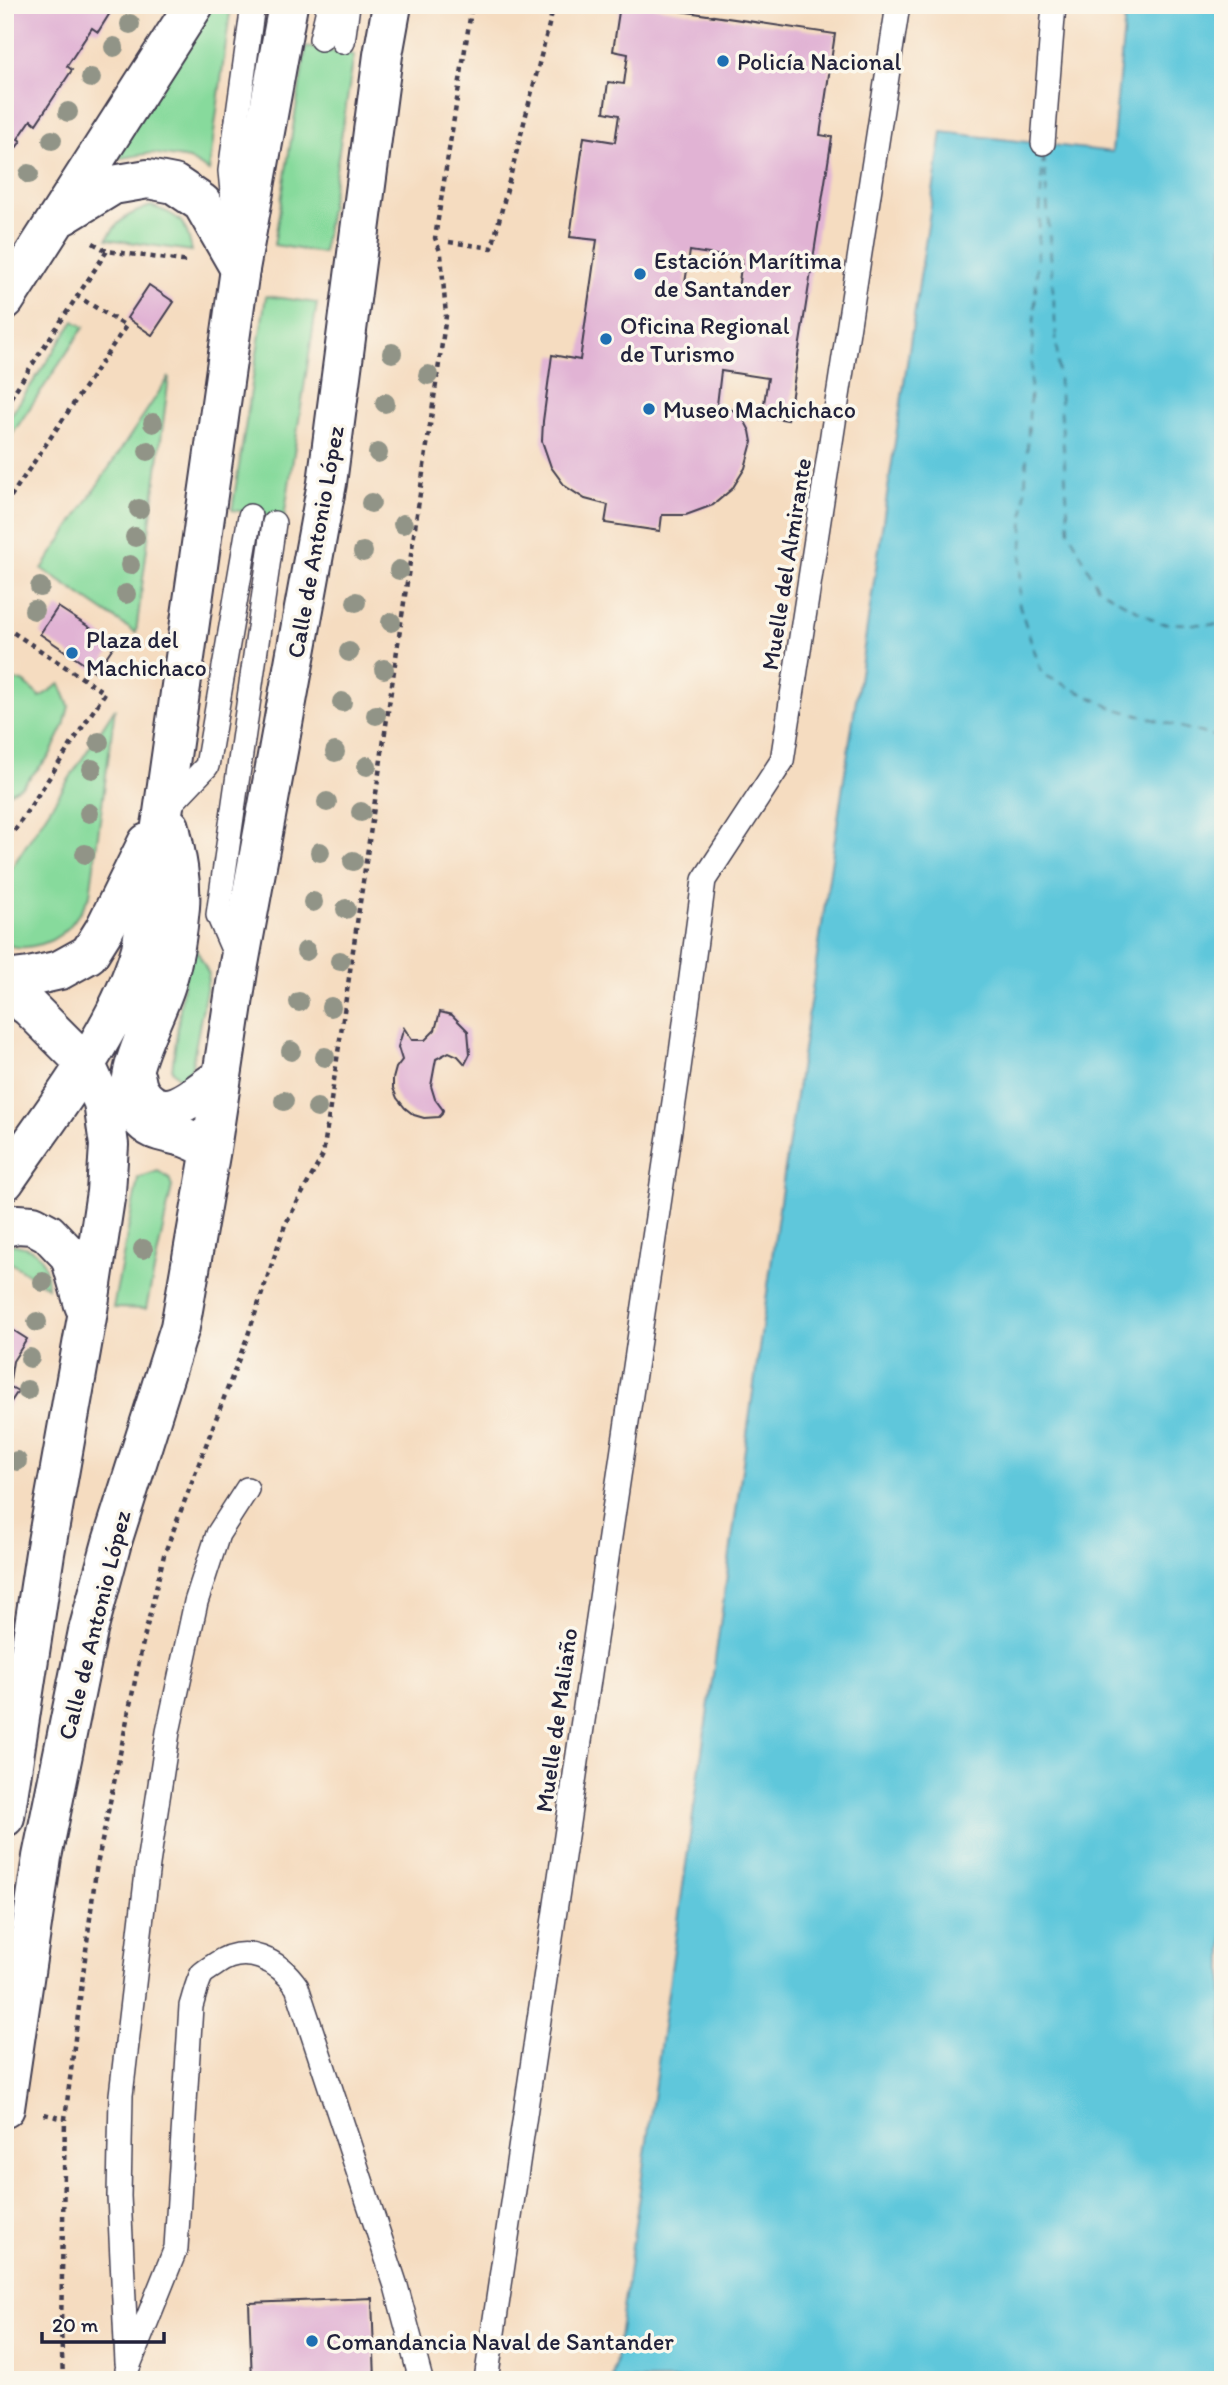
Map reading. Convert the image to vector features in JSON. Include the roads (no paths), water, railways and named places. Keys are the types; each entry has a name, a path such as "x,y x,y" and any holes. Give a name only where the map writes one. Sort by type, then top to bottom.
{"main road":[{"path":"5,300 194,5"},
{"path":"5,1181 85,1063 113,1016 136,968 145,931 240,268 288,5"},
{"name":"Calle de Antonio López","path":"5,2108 41,1857 88,1631 112,1542 180,1327 239,964 327,483 383,55 392,5"},
{"path":"57,220 113,185 148,179 174,184 202,203 240,268"},
{"path":"5,980 29,978 60,970 89,954 104,930 163,813"},
{"path":"163,813 170,827 176,854 180,906 167,981 135,1063 130,1081 130,1096 140,1119 150,1128 211,1149"},
{"name":"Calle de Antonio López","path":"5,990 40,1017 85,1063 103,1102 109,1145 106,1192 87,1317 45,1553 5,1817"},
{"path":"135,1063 136,1086 142,1097 153,1106 166,1108 182,1104 222,1077"},
{"name":"Calle de Antonio López","path":"5,1227 17,1224 33,1225 48,1233 70,1256 87,1317"}],"lane":[{"path":"240,268 230,171 253,5"},
{"path":"329,5 332,41 348,5"},
{"name":"Muelle del Almirante","path":"679,1068 704,880 782,761 898,5"},
{"path":"1044,144 1054,5"},
{"path":"163,813 207,766 250,516"},
{"path":"239,964 218,915 274,523"},
{"name":"Muelle de Maliaño","path":"486,2380 679,1068"},
{"path":"128,2375 119,2196 121,2095 148,1864 168,1732 197,1602 218,1534 247,1489"},
{"path":"128,2375 176,2248 191,2006 202,1974 224,1958 244,1955 270,1960 287,1973 297,1987 396,2286 421,2380"}],"water":[{"path":"1126,5 1223,5 1223,2380 613,2380 779,1208 942,132 1112,152"}],"place":[{"name":"Policía Nacional","path":"723,61"},
{"name":"Estación Marítima de Santander","path":"640,274"},
{"name":"Oficina Regional de Turismo","path":"606,339"},
{"name":"Museo Machichaco","path":"649,409"},
{"name":"Plaza del Machichaco","path":"72,653"},
{"name":"Comandancia Naval de Santander","path":"312,2341"}]}
